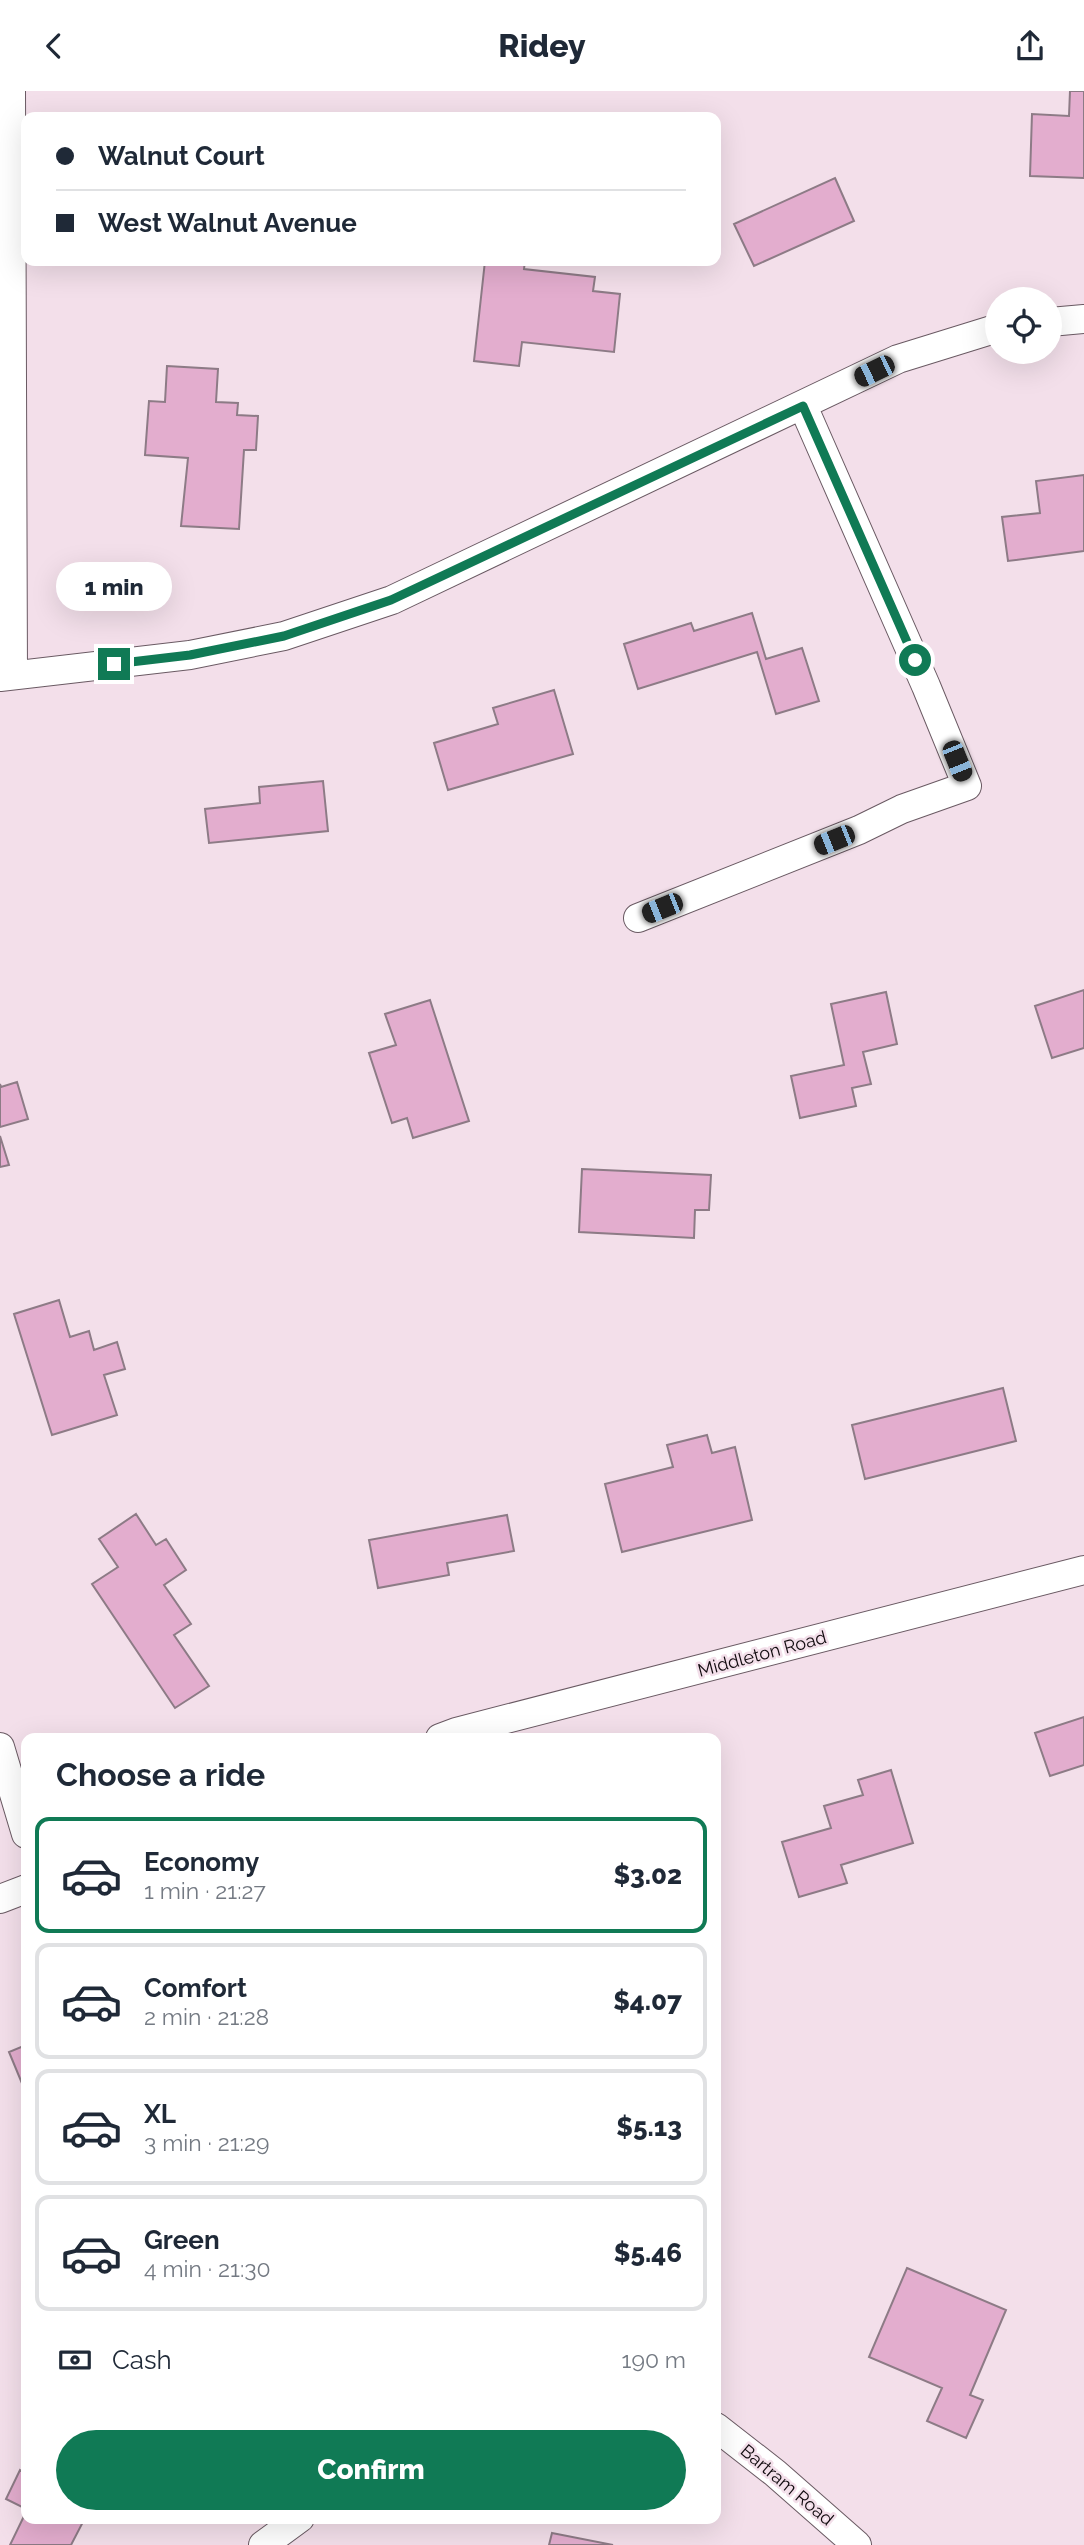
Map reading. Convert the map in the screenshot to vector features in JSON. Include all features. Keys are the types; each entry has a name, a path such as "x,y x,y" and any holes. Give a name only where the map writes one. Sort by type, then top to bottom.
{"street":[{"path":"10,91 7,676 190,655 284,636 391,600 898,359 985,332"},
{"path":"1062,321 1084,319"},
{"path":"638,918 859,830 902,809 967,786 803,406"},
{"name":"Middleton Road","path":"453,1733 1084,1570"},
{"path":"0,1747 21,1817"},
{"path":"0,1899 21,1891"},
{"name":"Bartram Road","path":"721,2431 775,2473 857,2545"},
{"path":"263,2545 292,2524"}],"building":[{"path":"1070,91 1084,91 1084,178 1030,176 1032,114 1069,116"},
{"path":"835,178 854,221 754,266 734,224"},
{"path":"484,266 524,266 524,269 595,277 593,291 620,294 614,352 522,342 519,366 474,361"},
{"path":"167,366 218,369 216,402 238,403 237,415 258,416 256,450 244,450 239,529 181,526 188,458 145,455 149,401 165,402"},
{"path":"1084,475 1084,551 1008,561 1002,517 1040,513 1036,481"},
{"path":"752,613 766,659 802,648 819,701 776,714 757,652 638,689 624,644 691,623 694,631"},
{"path":"554,690 573,754 448,790 434,743 498,724 493,708"},
{"path":"323,781 328,831 209,843 205,809 260,803 259,787"},
{"path":"1084,990 1084,1048 1052,1058 1035,1006"},
{"path":"886,992 897,1044 863,1052 871,1084 852,1088 856,1106 800,1118 791,1076 844,1065 831,1004"},
{"path":"430,1000 469,1121 413,1138 407,1118 392,1123 369,1053 396,1045 385,1014"},
{"path":"17,1082 28,1119 0,1127 0,1084 1,1087"},
{"path":"0,1136 9,1165 0,1167"},
{"path":"582,1169 711,1175 709,1210 695,1210 694,1238 579,1232"},
{"path":"59,1300 70,1337 89,1331 94,1350 117,1342 125,1369 104,1375 117,1415 52,1435 14,1314"},
{"path":"1003,1388 1016,1441 865,1479 852,1425"},
{"path":"707,1435 712,1453 735,1447 752,1520 622,1552 605,1484 673,1467 667,1445"},
{"path":"136,1514 156,1545 166,1539 186,1570 164,1585 191,1624 174,1635 209,1686 175,1708 92,1584 118,1567 99,1539"},
{"path":"507,1515 514,1551 447,1563 449,1575 378,1588 369,1540"},
{"path":"1084,1717 1084,1765 1050,1776 1035,1733"},
{"path":"891,1770 913,1843 841,1865 847,1883 799,1897 782,1842 831,1828 824,1806 863,1795 858,1780"},
{"path":"21,2047 21,2081 9,2052"},
{"path":"907,2268 1006,2310 970,2395 983,2400 966,2438 927,2421 942,2388 869,2357"},
{"path":"20,2470 21,2506 6,2499"},
{"path":"21,2522 82,2524 71,2545 10,2545"},
{"path":"552,2533 613,2545 549,2545"}],"route":[{"path":"114,664 190,655 284,636 391,600 803,406 915,660"}]}
